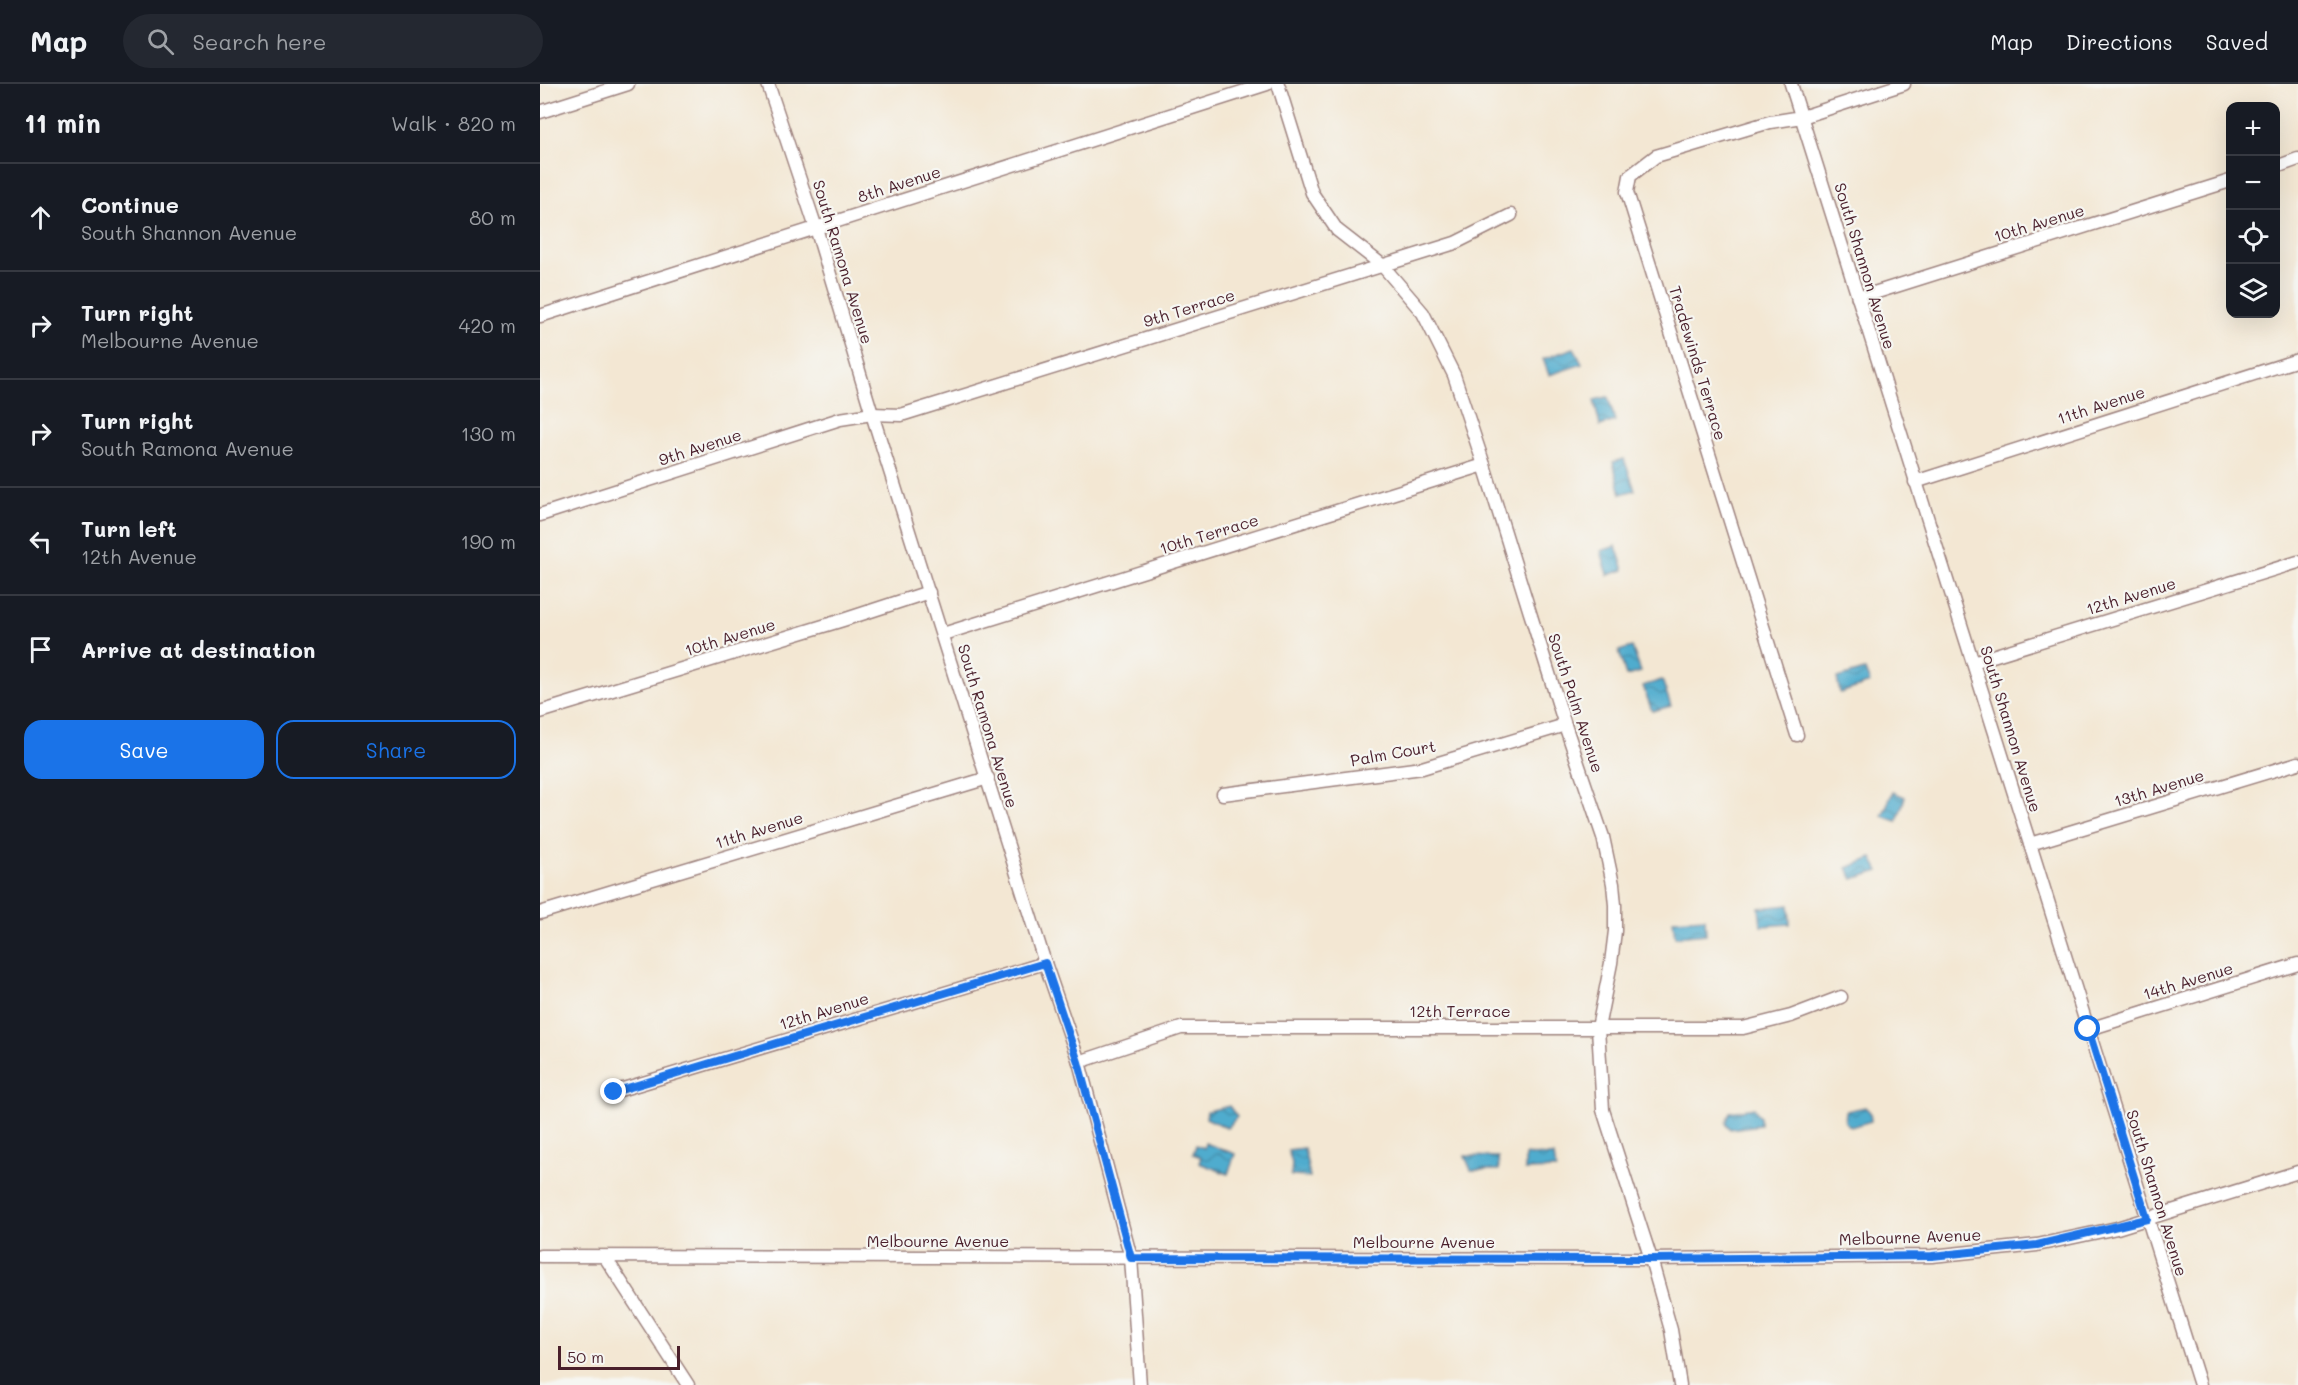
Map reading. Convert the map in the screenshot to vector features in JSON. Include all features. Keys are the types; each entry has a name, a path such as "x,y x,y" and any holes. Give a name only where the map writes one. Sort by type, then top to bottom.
{"street":[{"path":"540,112 628,84"},
{"name":"South Ramona Avenue","path":"768,84 816,228 872,414 1078,1062 1131,1258 1140,1385"},
{"name":"8th Avenue","path":"540,316 1267,84"},
{"name":"South Palm Avenue","path":"1278,84 1311,193 1337,230 1382,265 1424,313 1454,375 1603,837 1613,884 1615,931 1598,1028 1603,1110 1651,1259 1671,1330 1680,1385"},
{"name":"South Shannon Avenue","path":"1791,84 2200,1385"},
{"path":"1802,117 1904,84"},
{"name":"Tradewinds Terrace","path":"1797,735 1627,192 1630,176 1656,156 1770,122 1802,117"},
{"path":"2280,165 2298,159"},
{"name":"10th Avenue","path":"1858,298 2226,182"},
{"name":"9th Terrace","path":"872,414 901,415 1455,243 1511,215"},
{"name":"11th Avenue","path":"1915,482 2298,360"},
{"name":"9th Avenue","path":"540,516 840,419 872,414"},
{"name":"10th Terrace","path":"943,634 1484,465"},
{"name":"12th Avenue","path":"1973,662 2298,562"},
{"name":"10th Avenue","path":"540,712 929,592"},
{"name":"Palm Court","path":"1223,794 1422,768 1565,725"},
{"name":"13th Avenue","path":"2030,844 2298,763"},
{"name":"11th Avenue","path":"540,913 988,778"},
{"name":"12th Avenue","path":"614,1092 1045,963"},
{"name":"14th Avenue","path":"2088,1029 2298,964"},
{"name":"12th Terrace","path":"1078,1062 1180,1028 1743,1028 1791,1016 1841,997"},
{"name":"Melbourne Avenue","path":"540,1256 1651,1259 1964,1254 2037,1245 2147,1219 2298,1172"},
{"path":"605,1257 688,1385"}],"water":[{"path":"1574,348 1582,364 1549,375 1543,359"},
{"path":"1608,397 1615,421 1600,426 1594,400"},
{"path":"1624,459 1635,490 1621,494 1613,462"},
{"path":"1616,546 1624,570 1608,575 1601,551"},
{"path":"1632,647 1641,672 1626,676 1619,651"},
{"path":"1865,670 1870,683 1840,693 1837,678"},
{"path":"1662,680 1671,706 1652,711 1643,686"},
{"path":"1893,792 1905,797 1897,821 1882,816"},
{"path":"1872,858 1879,871 1853,879 1847,868"},
{"path":"1789,905 1790,924 1761,926 1759,908"},
{"path":"1705,918 1706,934 1675,937 1673,920"},
{"path":"1229,1106 1237,1117 1227,1128 1206,1118 1207,1111"},
{"path":"1865,1107 1870,1112 1871,1121 1851,1127 1845,1122 1846,1111"},
{"path":"1754,1108 1760,1117 1760,1125 1730,1129 1726,1123 1730,1112"},
{"path":"1205,1143 1235,1154 1228,1174 1199,1163 1201,1157 1193,1154 1196,1145 1204,1148"},
{"path":"1304,1148 1310,1177 1291,1176 1292,1163 1288,1150"},
{"path":"1525,1155 1554,1156 1556,1169 1525,1170"},
{"path":"1465,1156 1498,1157 1499,1170 1471,1170"}],"route":[{"path":"614,1092 1045,963 1078,1062 1131,1258 1651,1259 1932,1256 2037,1245 2147,1219 2088,1029"}]}
